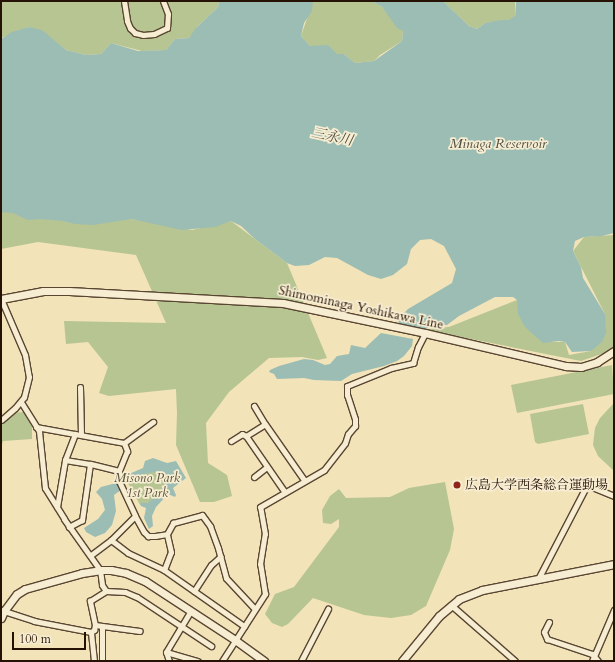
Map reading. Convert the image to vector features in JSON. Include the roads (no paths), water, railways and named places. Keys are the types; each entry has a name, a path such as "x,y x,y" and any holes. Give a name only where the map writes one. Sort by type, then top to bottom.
{"main road":[{"name":"Shimominaga Yoshikawa Line","path":"1,299 42,291 69,291 276,302 425,332 566,366 581,366 597,362 614,351"},
{"path":"402,661 439,616 459,599 482,590 614,564"},
{"path":"1,618 4,610 17,594 25,589 100,570 126,573 145,581 190,612 235,640 264,661"}],"street":[{"path":"124,1 127,21 130,28 135,33 143,35 154,34 167,28 168,14 163,1"},
{"path":"1,299 18,336 28,367 26,389 21,402 1,420"},
{"path":"222,661 265,594 260,564 265,534 260,507 284,491 324,470 345,443 348,434 355,426 355,419 346,396 347,386 391,368 413,363 425,332"},
{"path":"80,386 81,435"},
{"path":"21,402 39,431 45,488 69,527 91,555 100,570 102,585 106,591"},
{"path":"254,406 304,480"},
{"path":"36,427 124,443 153,422"},
{"path":"246,436 265,424"},
{"path":"57,507 66,460 75,434"},
{"path":"231,441 242,434 246,436 284,491"},
{"path":"124,443 127,451 119,471 119,480 135,516 148,536 167,534"},
{"path":"66,460 119,471"},
{"path":"69,527 82,520 90,464"},
{"path":"254,477 267,467"},
{"path":"538,579 587,485 614,496"},
{"path":"164,570 171,552 167,534 173,523 202,515 210,526 221,556 226,578 255,609"},
{"path":"91,555 111,540 135,516"},
{"path":"111,540 128,553 164,570 244,626"},
{"path":"194,591 211,565 221,556"},
{"path":"94,661 91,632 94,630 95,625 90,601 106,591 125,592 137,598 211,646"},
{"path":"451,605 515,661"},
{"path":"301,661 328,609"},
{"path":"4,610 34,621 91,632"},
{"path":"595,660 614,610"},
{"path":"166,652 190,612"},
{"path":"549,622 544,632 547,639 592,654 595,660"},
{"path":"95,625 140,631"},
{"path":"102,626 102,661"},
{"path":"166,652 169,661"},
{"path":"166,652 198,661"}],"water":[{"name":"Minaga Reservoir","path":"219,1 313,1 312,11 304,23 301,36 310,46 328,45 337,54 344,54 355,63 374,61 402,41 403,31 397,28 382,7 371,1 443,1 469,26 477,29 485,23 509,20 516,15 516,1 614,1 614,233 602,236 584,237 575,241 573,251 581,267 583,278 605,314 606,333 602,342 591,351 572,352 565,342 559,341 543,343 525,327 518,314 517,300 513,297 495,297 459,316 447,325 436,324 424,330 398,325 399,318 408,309 452,283 456,269 444,246 431,239 420,240 411,249 407,264 393,275 381,279 368,275 337,258 325,257 309,265 295,266 287,263 255,239 241,226 231,221 215,227 182,230 131,219 93,225 40,219 28,220 13,213 1,212 1,39 12,32 29,27 42,30 66,50 86,55 101,54 111,43 138,51 166,50 175,39 189,38 195,29 218,7"},
{"path":"381,333 413,339 412,346 404,356 397,361 352,374 341,381 304,378 277,379 274,374 269,372 270,370 279,366 304,359 313,360 325,365 330,364 337,356 349,354 351,345 365,348"},
{"path":"153,458 167,463 176,461 186,478 173,488 176,495 175,497 168,494 156,507 152,516 153,526 149,529 144,518 146,508 141,506 139,503 147,503 159,494 165,481 165,477 154,472 135,476 127,481 122,477 143,468 145,461"},
{"path":"120,482 121,490 114,495 116,511 112,525 105,533 95,537 86,532 84,528 98,519 105,510 102,499 96,492 101,487"}],"place":[{"name":"広島大学西条総合運動場","path":"457,485"}],"water label":[{"name":"三永川","path":"332,137"}],"park label":[{"name":"Misono Park 1st Park","path":"147,486"}]}
